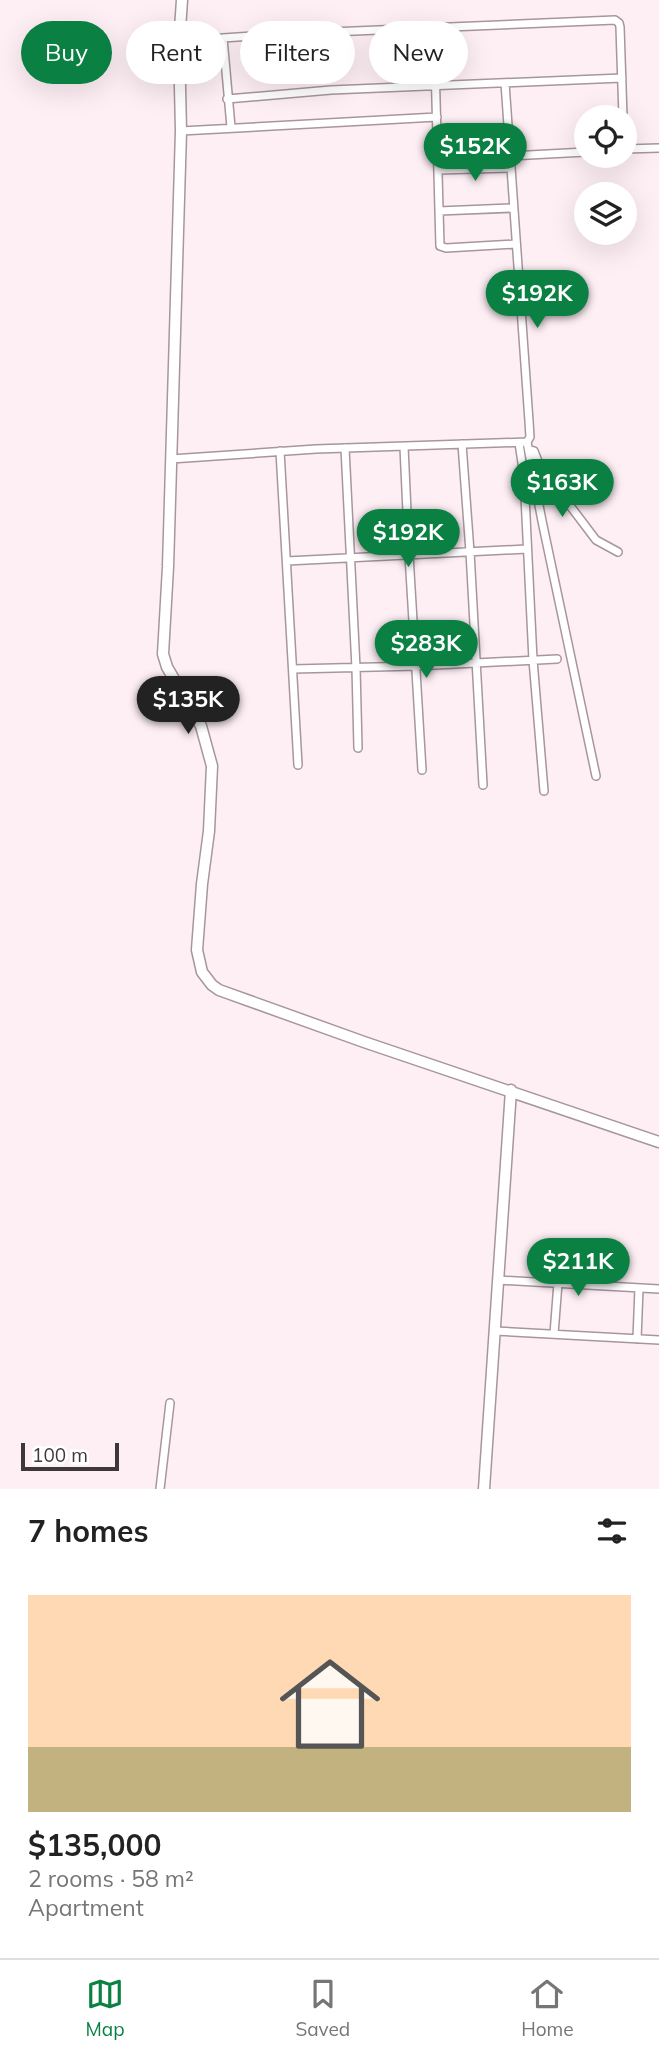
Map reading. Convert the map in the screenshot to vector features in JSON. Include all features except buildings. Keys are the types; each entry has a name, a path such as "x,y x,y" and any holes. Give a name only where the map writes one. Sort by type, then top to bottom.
{"street":[{"path":"181,21 182,0"},
{"path":"468,26 615,20 620,27 623,105"},
{"path":"226,38 369,31"},
{"path":"226,75 230,127"},
{"path":"228,99 331,90 622,78"},
{"path":"505,83 530,437 525,445 524,476 544,791"},
{"path":"180,84 181,131 169,567 163,659 201,726 213,771 197,950 202,972 219,990 659,1142"},
{"path":"436,85 439,243 443,248 516,244"},
{"path":"181,131 437,117"},
{"path":"637,148 659,148"},
{"path":"510,156 574,153"},
{"path":"438,170 510,168"},
{"path":"439,211 513,208"},
{"path":"462,444 483,785"},
{"path":"171,459 345,448 525,445 534,451 545,481 570,507 590,535 618,552"},
{"path":"525,445 596,776"},
{"path":"404,447 422,770"},
{"path":"345,448 358,748"},
{"path":"280,451 298,765"},
{"path":"535,483 545,481"},
{"path":"287,561 527,549"},
{"path":"293,669 558,659"},
{"path":"484,1489 511,1090"},
{"path":"498,1280 659,1289"},
{"path":"554,1334 558,1283"},
{"path":"637,1339 639,1288"},
{"path":"495,1331 659,1340"},
{"path":"160,1489 170,1403"}]}
